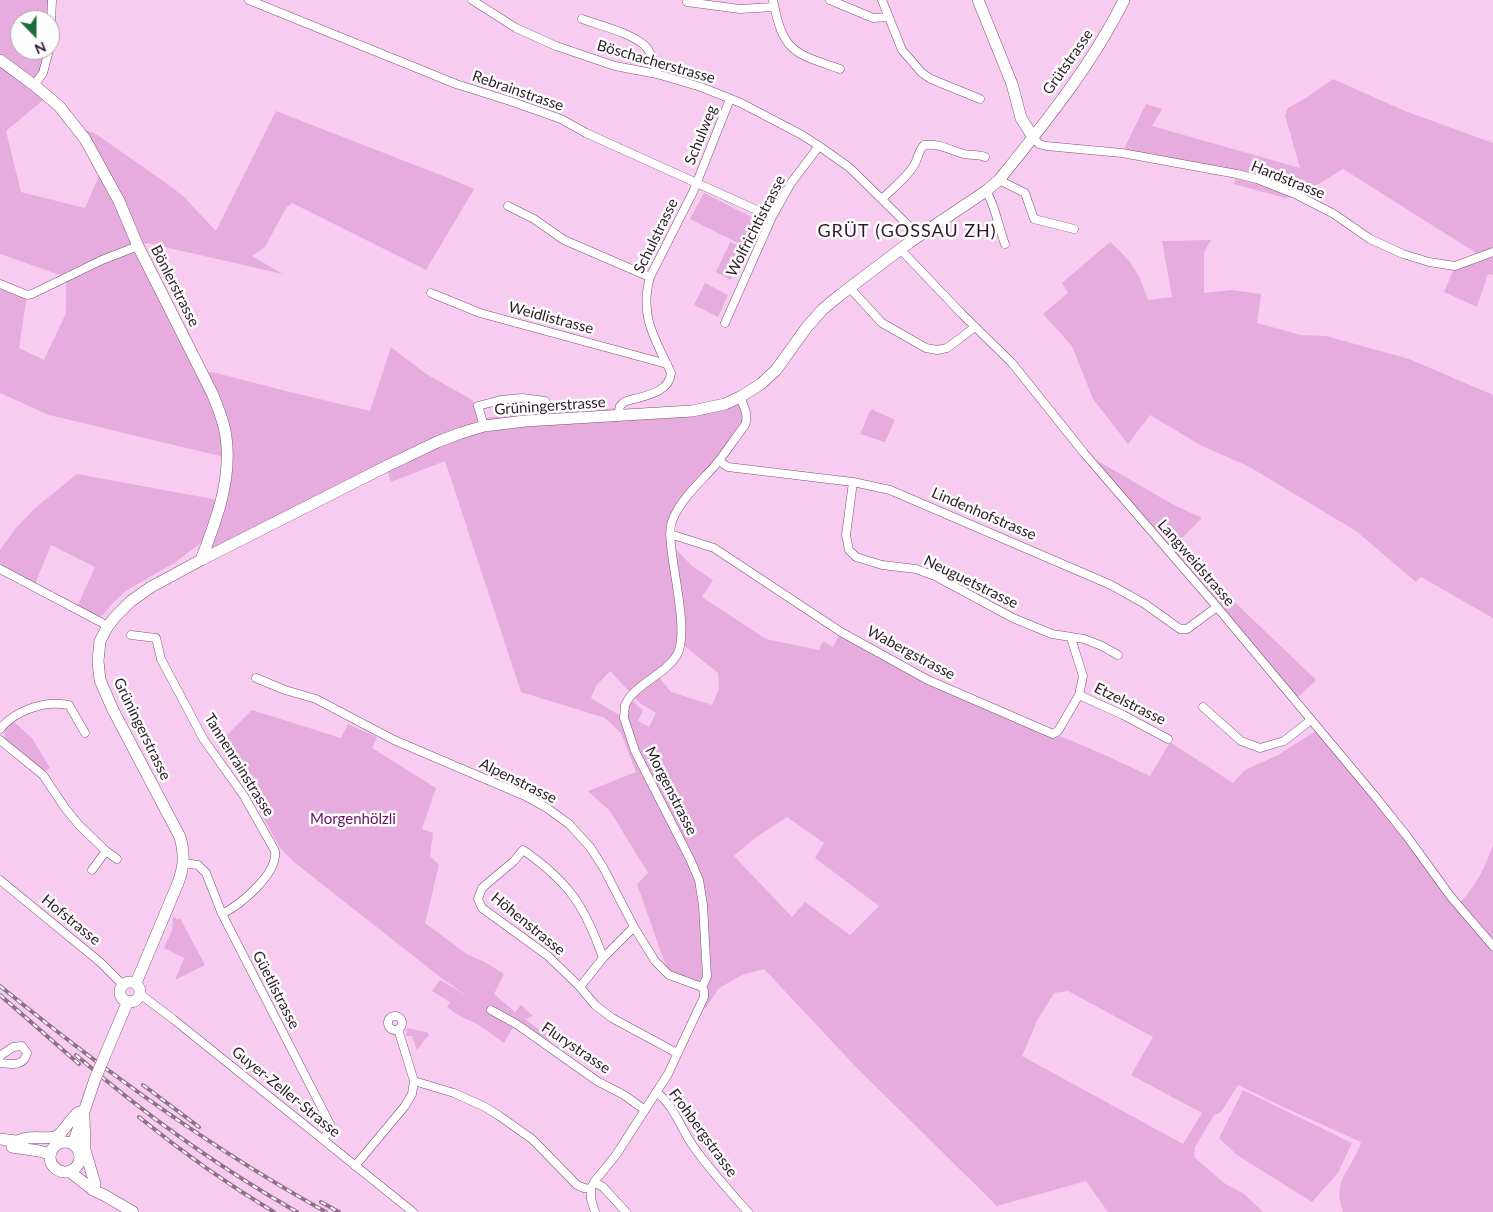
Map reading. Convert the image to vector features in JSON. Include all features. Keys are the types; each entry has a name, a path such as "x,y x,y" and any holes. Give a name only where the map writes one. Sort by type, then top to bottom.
{"main road":[{"path":"978,0 1012,84 1021,118 1033,137"},
{"name":"Grütstrasse","path":"1033,137 1084,67 1114,21 1124,0"},
{"name":"Bönlerstrasse","path":"0,60 34,84 59,106 85,139 119,201 138,246 219,410 226,435 227,462 220,508 202,560"},
{"name":"Grüningerstrasse","path":"138,989 173,897 184,863 184,852 180,837 113,710 100,680 98,651 104,633 122,608 139,594 202,560 420,450 461,433 484,426 525,421 692,411 725,404 740,397 754,389 776,370 807,327 823,309 900,249 986,191 999,180 1033,137"},
{"path":"128,982 138,989 136,1000 125,1000 121,995 121,988 128,982"},
{"path":"0,1139 61,1146 79,1151 80,1160 74,1167 62,1172 56,1169 50,1161 61,1146 81,1114 128,1001"},
{"path":"17,1141 56,1136 72,1117 81,1114"},
{"path":"81,1114 85,1150 95,1184"},
{"path":"0,1145 39,1151 61,1146"},
{"path":"74,1167 95,1184 104,1195"},
{"path":"74,1167 93,1190 133,1212"}],"street":[{"name":"Rebrainstrasse","path":"249,0 456,84 560,119 586,133 772,217"},
{"name":"Böschacherstrasse","path":"472,0 516,28 556,46 615,66 657,74 701,87 730,99 802,135 850,168 918,236"},
{"path":"830,0 873,18 888,16"},
{"path":"882,0 902,50 922,73 931,80 980,99"},
{"path":"687,2 740,9 774,3 786,43 804,57 840,69"},
{"path":"582,19 630,36 646,46 654,60 657,74"},
{"path":"34,84 43,73 47,60"},
{"name":"Schulweg","path":"697,182 730,99"},
{"name":"Hardstrasse","path":"1033,137 1039,144 1046,146 1122,152 1257,179 1295,194 1326,210 1370,239 1403,254 1429,262 1455,266 1493,252"},
{"path":"882,200 915,165 920,149 924,145 945,146 966,154 979,154 985,157"},
{"name":"Wolfrichtistrasse","path":"725,324 772,217 791,183 819,146"},
{"path":"999,180 1025,194 1034,219 1074,229"},
{"name":"Schulstrasse","path":"667,364 650,329 646,315 646,293 650,277 697,182"},
{"path":"986,191 995,210 999,230 1005,244"},
{"path":"508,206 534,219 564,240 650,277"},
{"path":"0,284 27,295 32,294 102,260 138,246"},
{"name":"Langweidstrasse","path":"900,249 1012,363 1084,453 1217,607 1406,835 1458,906 1493,946"},
{"path":"849,288 882,323 926,348 937,350 947,348 975,327"},
{"name":"Weidlistrasse","path":"431,293 480,313 667,364"},
{"path":"618,416 620,406 624,402 659,391 666,386 670,380 671,373 667,364"},
{"name":"Morgenstrasse","path":"592,1185 616,1155 668,1074 704,996 702,986 708,977 703,906 699,880 635,751 624,718 625,705 632,694 670,664 681,644 682,628 670,534 672,519 686,497 719,461 745,425 748,419 740,397"},
{"path":"484,426 478,406 501,400 522,398 545,401"},
{"name":"Lindenhofstrasse","path":"719,461 728,467 853,482 890,490 1111,586 1145,604 1180,629 1187,629 1217,607"},
{"name":"Neuguetstrasse","path":"853,482 846,535 849,550 856,557 882,565 916,569 935,576 1012,618 1052,634 1084,639 1118,655"},
{"name":"Wabergstrasse","path":"670,534 714,548 841,632 928,680 1053,734 1058,731 1079,695 1083,676 1071,638"},
{"path":"0,571 108,626"},
{"name":"Tannenrainstrasse","path":"131,635 156,638 161,659 204,740 244,796 274,851 274,861 268,872 250,894 233,908 222,914"},
{"name":"Alpenstrasse","path":"256,678 316,699 394,740 523,795 547,808 569,824 594,854 655,961 669,975 702,986"},
{"name":"Etzelstrasse","path":"1079,695 1123,715 1168,739"},
{"path":"0,729 17,714 49,704 69,705 85,733"},
{"path":"1203,707 1241,741 1260,748 1284,741 1311,720"},
{"path":"0,740 43,775 76,821 106,851 117,859"},
{"name":"Höhenstrasse","path":"603,958 585,914 574,897 559,879 523,850 514,861 482,888 478,899 482,908 548,956 580,987 595,1005 612,1018 677,1053"},
{"path":"92,870 106,851"},
{"name":"Güetlistrasse","path":"184,863 198,865 204,870 222,914 328,1119 330,1130 323,1139"},
{"name":"Hofstrasse","path":"0,880 100,962 123,985"},
{"path":"580,987 603,958 634,927"},
{"name":"Guyer-Zeller-Strasse","path":"138,989 413,1212"},
{"name":"Flurystrasse","path":"491,1010 518,1025 597,1081 624,1095 645,1110"},
{"path":"356,1166 412,1094 414,1080 398,1030"},
{"path":"0,1056 16,1045 22,1046 27,1050 25,1060 21,1063 0,1063"},
{"path":"414,1080 454,1093 485,1107 532,1139 577,1185 584,1188 592,1185 603,1187 626,1212"},
{"name":"Frohbergstrasse","path":"656,1092 667,1102 686,1136 699,1153 748,1212"},
{"path":"592,1185 591,1199 595,1212"}],"green space":[{"path":"0,0 52,0 51,10 10,10 10,60 45,60 35,84 48,96 6,131 21,192 85,208 102,169 84,129 96,134 183,196 216,231 276,111 474,189 426,270 292,203 286,208 265,247 252,256 283,274 147,243 138,245 202,373 212,372 370,411 391,347 426,374 469,398 478,406 483,418 619,408 618,416 692,411 740,397 747,419 673,519 670,543 693,567 713,580 702,597 766,639 819,650 823,641 833,647 841,632 928,680 1150,776 1170,742 1233,783 1245,770 1278,755 1319,729 1458,905 1479,877 1493,845 1493,1212 1343,1212 1339,1191 1341,1183 1361,1142 1238,1085 1221,1112 1214,1115 1195,1147 1194,1157 1224,1183 1244,1194 1263,1212 1108,1212 1086,1181 997,1206 855,1066 764,969 742,975 719,988 705,1009 700,1004 704,991 669,975 637,884 648,873 610,811 588,791 636,772 621,733 605,718 521,692 445,461 391,482 386,467 201,560 208,542 224,457 49,415 0,393 0,284 27,295 19,348 44,360 66,313 66,277 0,254","holes":["682,644 718,673 719,689 712,705 671,692 657,675","610,671 640,703 656,713 649,727 638,721 643,710 629,698 624,718 591,698 596,686","787,817 824,843 815,858 879,906 850,935 805,902 792,917 734,856 755,838","1068,991 1153,1037 1131,1075 1202,1113 1183,1144 1022,1056 1038,1019 1054,993"]},
{"path":"1333,79 1405,111 1493,143 1493,275 1488,274 1477,307 1444,292 1455,266 1481,256 1343,169 1299,196 1285,198 1234,184 1237,174 1122,153 1146,104 1162,109 1152,126 1300,168 1285,115 1288,108"},
{"path":"704,193 761,222 748,248 690,219"},
{"path":"1211,240 1204,252 1204,293 1232,290 1261,294 1257,323 1301,335 1326,336 1409,359 1493,395 1493,618 1421,577 1416,582 1356,531 1248,466 1202,446 1150,415 1128,444 1093,399 1072,346 1043,314 1068,293 1062,283 1110,242 1134,268 1148,300 1172,297 1162,241"},
{"path":"730,242 746,249 731,280 716,272"},
{"path":"705,283 728,295 718,317 694,305"},
{"path":"871,409 895,420 885,442 860,434"},
{"path":"1084,453 1172,504 1202,518 1175,545 1316,680 1295,700"},
{"path":"77,474 218,500 205,540 174,563 127,590 101,617 77,607 95,567 51,545 35,584 2,568 0,565 0,550 15,529 35,508"},
{"name":"Morgenhölzli","path":"252,710 341,738 348,724 377,737 372,748 436,788 422,829 433,833 430,856 439,865 425,923 468,955 485,962 504,974 494,994 515,1012 521,1005 533,1016 525,1019 540,1030 547,1027 549,1034 548,1046 479,1003 514,1026 504,1043 479,1025 456,1014 447,1007 450,1002 432,991 440,980 467,996 440,977 294,862 280,848 243,781 217,745"},
{"path":"12,720 32,738 50,768 44,771 6,740 5,729"},
{"path":"175,917 177,920 180,918 205,965 175,980 184,958 164,948 172,930 173,918"},
{"path":"407,1028 427,1032 429,1035 417,1050 412,1036 406,1036"},
{"path":"1243,1090 1352,1143 1338,1173 1312,1202 1237,1155 1219,1138"}],"railway":[{"path":"0,986 118,1078 199,1135 326,1212"},
{"path":"0,995 79,1064"},
{"path":"76,1055 129,1099 183,1139 267,1195 297,1212"},
{"path":"143,1085 199,1127"},
{"path":"139,1117 205,1167 274,1212"},
{"path":"321,1202 339,1212"}],"district":[{"name":"GRÜT (GOSSAU ZH)","path":"907,231"}]}
